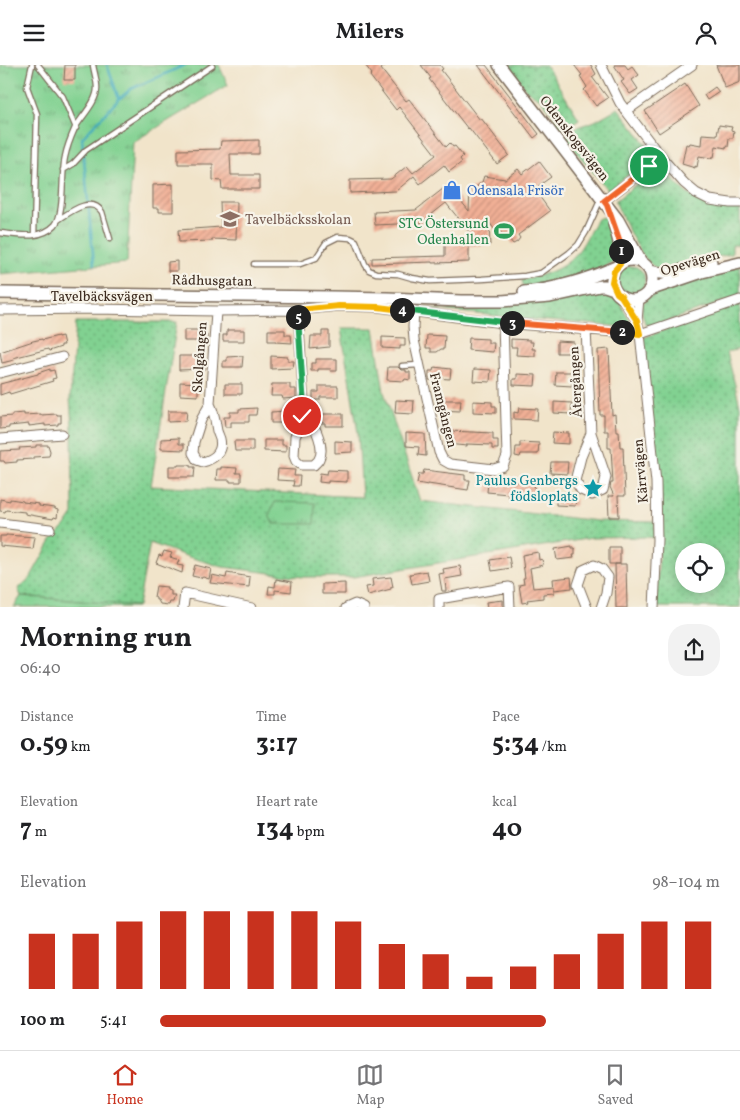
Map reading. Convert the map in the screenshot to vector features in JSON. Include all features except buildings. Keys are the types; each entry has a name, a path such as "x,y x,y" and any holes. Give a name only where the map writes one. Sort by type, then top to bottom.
{"main road":[{"name":"Odenskogsvägen","path":"499,65 606,203 618,220 641,262"},
{"name":"Odenskogsvägen","path":"606,203 620,242 621,254 618,265"},
{"name":"Opevägen","path":"650,271 667,273 702,263 740,256"},
{"path":"630,260 641,262 650,271 651,285 645,295 639,298 627,299 618,292 612,282 612,277 618,265 630,260"},
{"name":"Opevägen","path":"649,290 702,272 740,263"},
{"name":"Rådhusgatan","path":"424,299 531,291 566,285 593,277 618,265"},
{"name":"Rådhusgatan","path":"0,293 502,301 550,297 600,286 605,286 618,292"}],"street":[{"path":"601,65 620,103 661,157 684,183 696,193 710,200 740,203"},
{"path":"626,111 687,67"},
{"path":"606,203 661,157"},
{"path":"618,292 637,321"},
{"path":"639,298 637,321 640,334 740,300"},
{"name":"Tavelbäcksvägen","path":"0,310 216,311 298,310 339,306 378,307 503,323 640,334"},
{"path":"298,310 304,407 300,426 295,437 294,455 296,461 301,465 314,465 320,459 321,450 315,428 304,407"},
{"name":"Skolgången","path":"210,404 215,414 220,449 215,457 203,462 196,460 193,453 194,442 201,419 210,404 216,311"},
{"name":"Framgången","path":"414,311 414,333 419,365 439,452 443,460 450,464 494,469 503,466 507,456 503,323"},
{"name":"Återgången","path":"586,329 591,433 606,477 602,490 592,495 581,490 575,481 581,457 591,433"},
{"name":"Kärrvägen","path":"640,334 656,482 657,539 654,607"},
{"path":"0,373 62,357"},
{"path":"0,439 62,434"},
{"path":"0,523 50,529"},
{"path":"587,607 578,585 583,570 594,565 602,569 608,577 606,593 601,607"},
{"path":"439,607 439,599 509,587 510,607"},
{"path":"183,607 185,593 252,607"},
{"path":"346,607 356,604 364,607"}],"lane":[{"path":"32,65 27,87 37,114 34,235"},
{"path":"38,65 63,97 76,128"},
{"path":"58,220 65,156 76,128 97,88 92,65"},
{"path":"63,170 73,164 86,150 212,66"},
{"path":"254,264 300,264 316,257 326,243 338,237 345,237 356,241 364,264 372,272 376,273 398,274 412,279 430,281 525,276 541,273 578,245 599,203 606,203"},
{"path":"0,233 34,235 48,230 58,220 76,209 91,205 96,206 102,212 110,239"},
{"path":"402,365 419,365"}],"green space":[{"path":"0,65 219,65 228,85 133,142 127,263 0,274"},
{"path":"507,65 546,65 579,119 561,131 553,114 540,99 526,90"},
{"path":"618,108 655,155 608,190 565,139 573,129 595,121"},
{"path":"661,165 683,190 696,199 721,207 740,206 740,245 732,245 732,254 664,269 653,266 646,259 633,239 615,201"},
{"path":"602,217 607,219 615,237 615,260 584,276 524,289 522,280 551,272 570,260 587,238 596,220"},
{"path":"631,266 641,270 645,280 641,290 631,294 621,290 617,280 621,270"},
{"path":"740,266 740,296 651,327 645,324 642,306 648,298 672,286"},
{"path":"599,290 607,291 620,303 629,319 630,323 627,327 430,309 477,310 487,305"},
{"path":"740,303 740,349 727,352 740,406 740,607 656,607 661,523 643,338"},
{"path":"76,322 177,322 151,486 362,497 358,433 341,328 374,328 384,392 420,501 598,521 655,522 655,538 592,538 353,577 303,577 223,567 150,543 138,606 21,596 18,589 30,578 51,541 73,514 70,398"},
{"path":"275,502 315,503 314,524 273,524 269,515"},
{"path":"21,596 138,606 14,607"}],"waterway":[{"path":"107,65 119,99"},
{"path":"94,264 82,138 131,89 185,65"}],"place":[{"name":"Odensala Frisör","path":"452,190"},
{"name":"Tavelbäcksskolan","path":"230,219"},
{"name":"STC Östersund Odenhallen","path":"504,231"},
{"name":"Paulus Genbergs födsloplats","path":"593,488"}],"route":[{"path":"302,416 304,407 298,310 339,306 378,307 503,323 640,334 637,321 621,296 617,293 612,282 614,271 620,264 621,250 620,242 604,201 649,166"}]}
